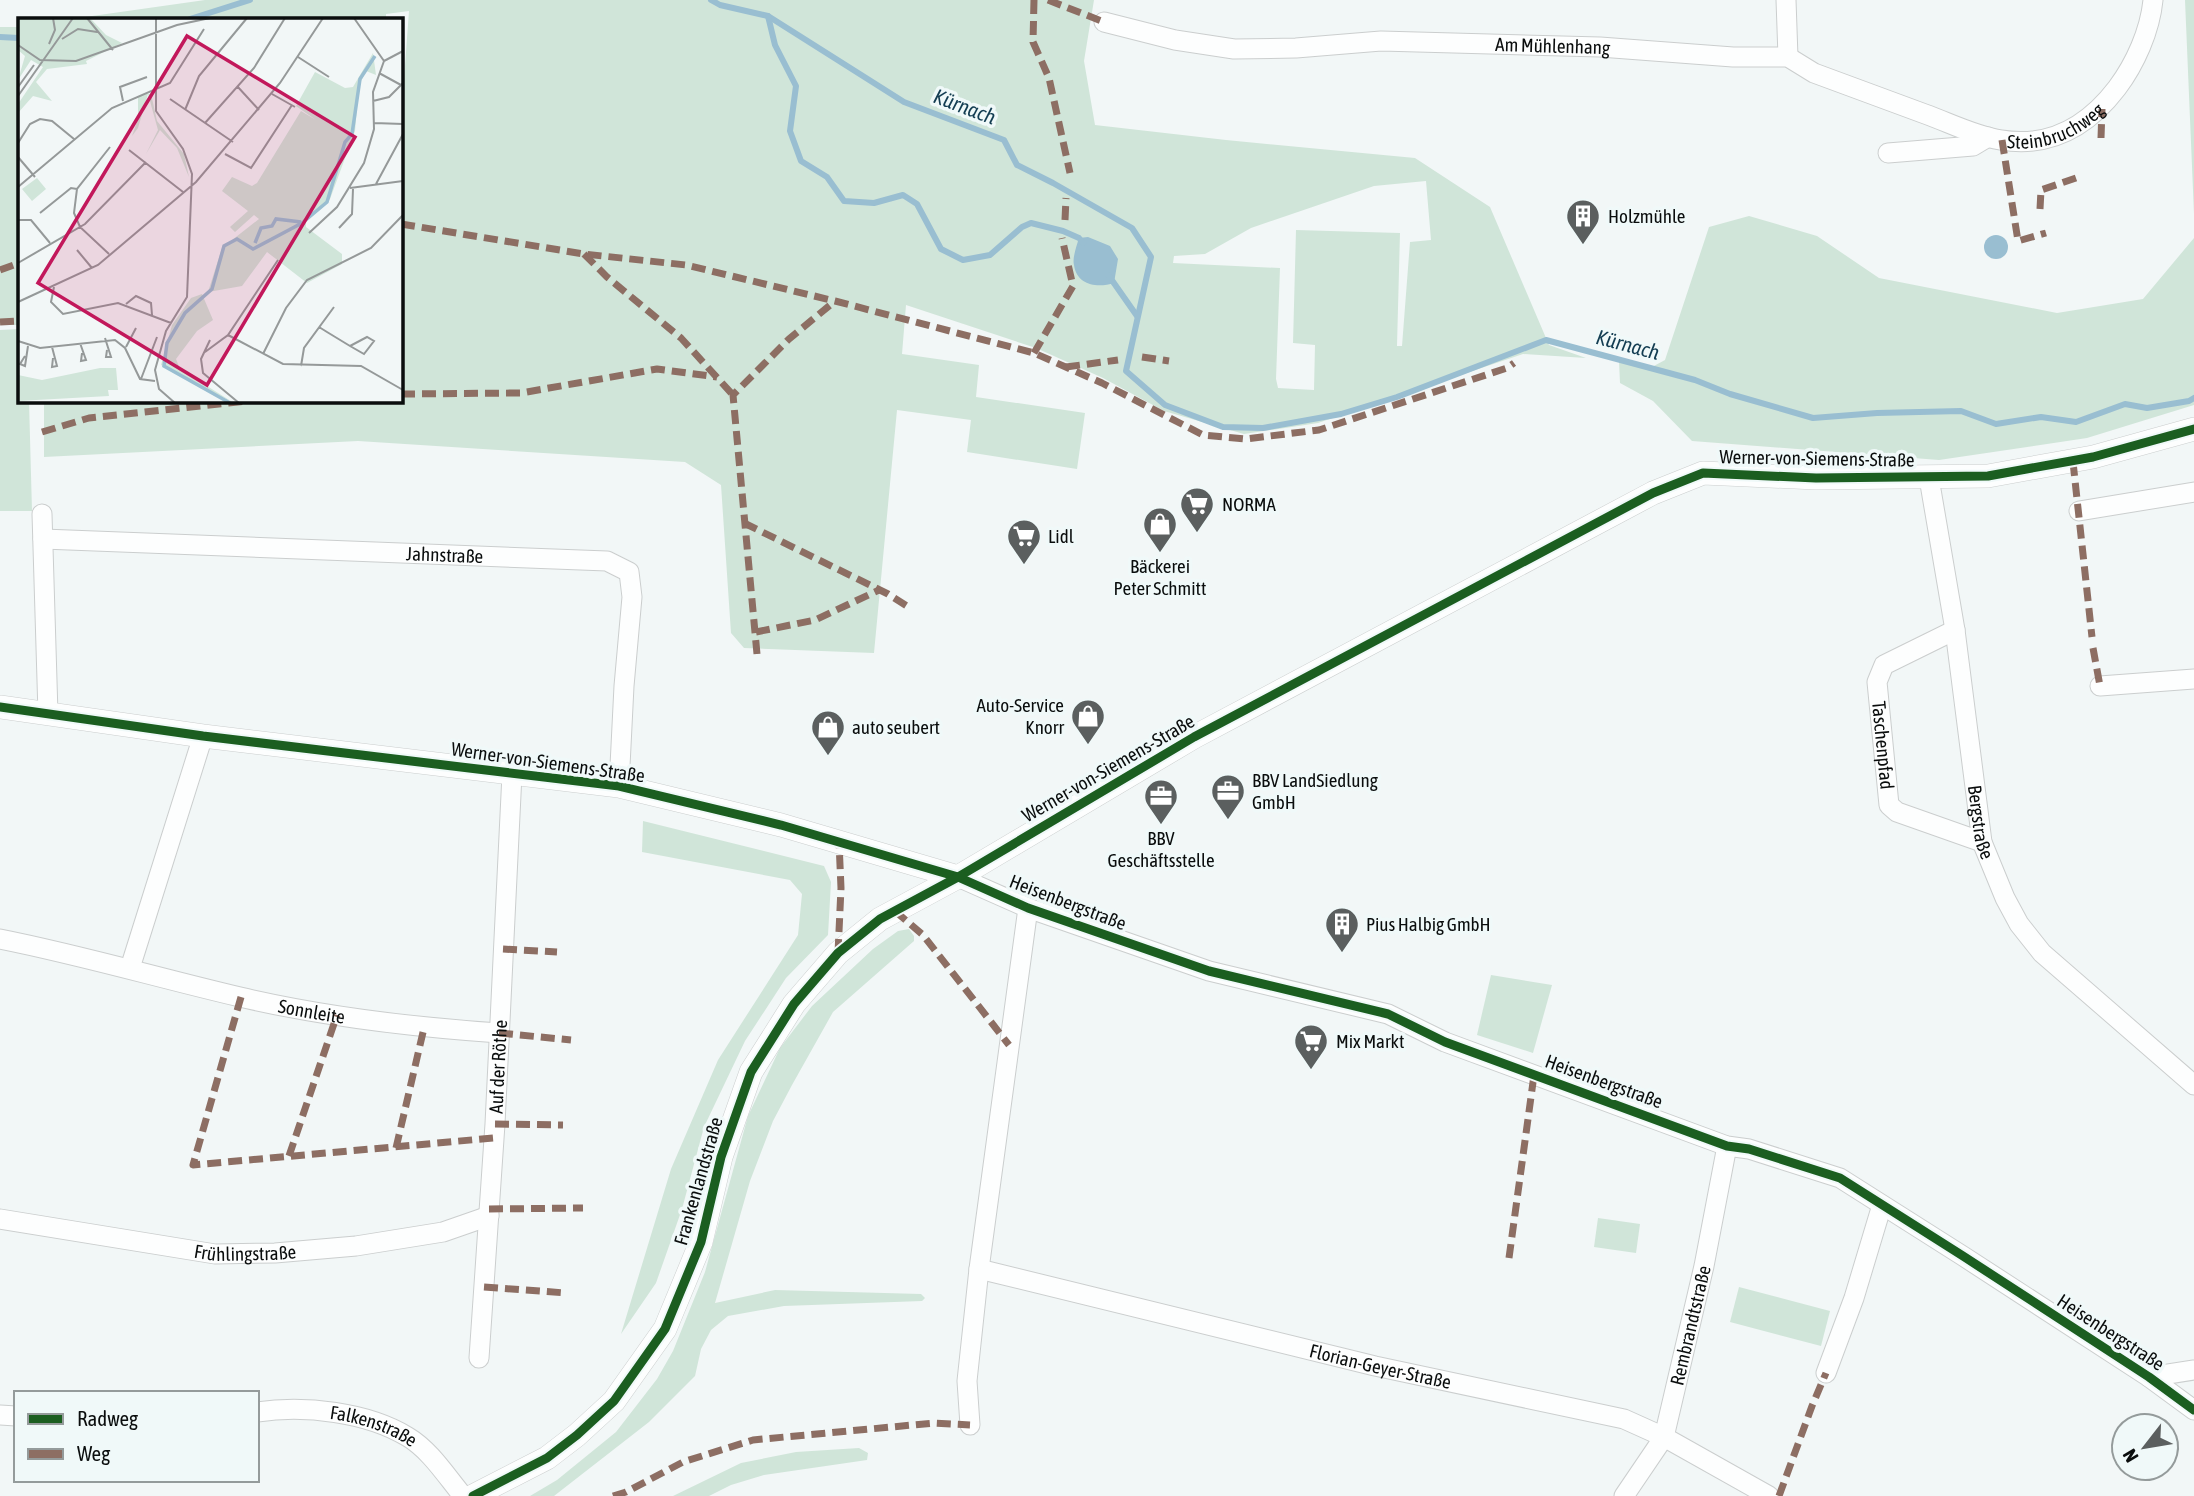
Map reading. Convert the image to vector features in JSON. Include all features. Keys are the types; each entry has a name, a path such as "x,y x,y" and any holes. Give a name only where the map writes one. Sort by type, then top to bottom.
{"street":[{"path":"1786,0 1788,57 1814,73 1988,137"},
{"name":"Steinbruchweg","path":"1888,153 1973,146 1988,137 2022,141 2049,139 2079,127 2102,109 2129,72 2151,18 2153,0"},
{"name":"Am Mühlenhang","path":"1104,22 1175,40 1234,49 1296,48 1381,41 1461,42 1600,47 1733,57 1788,57"},
{"name":"Werner-von-Siemens-Straße","path":"0,707 203,736 619,786 781,825 958,877 1194,737 1653,493 1703,473 1816,478 1930,478 2001,474 2073,462 2194,429"},
{"name":"Bergstraße","path":"1930,478 1955,630 1982,842 2005,898 2019,924 2042,953 2194,1084"},
{"path":"2080,512 2194,492"},
{"path":"42,514 48,714"},
{"name":"Jahnstraße","path":"43,539 607,561 629,572 632,597 619,786"},
{"name":"Taschenpfad","path":"1955,630 1884,666 1877,682 1889,805 1897,813 1982,842"},
{"path":"2100,687 2194,679"},
{"path":"130,968 203,736"},
{"name":"Auf der Röthe","path":"479,1358 512,774"},
{"name":"Heisenbergstraße","path":"958,877 1028,908 1209,971 1388,1014 1436,1038 1727,1146 1749,1149 1840,1178 2149,1377 2194,1409"},
{"name":"Frankenlandstraße","path":"473,1496 547,1458 614,1401 665,1329 701,1242 729,1132 751,1072 778,1027 838,953 880,919 958,877"},
{"path":"970,1425 967,1381 979,1269 1028,908"},
{"name":"Sonnleite","path":"0,939 130,968 241,997 424,1028 499,1034"},
{"name":"Rembrandtstraße","path":"1624,1496 1664,1437 1704,1266 1727,1146"},
{"path":"1826,1373 1854,1298 1882,1205"},
{"name":"Frühlingstraße","path":"0,1219 215,1254 356,1247 443,1232 489,1216"},
{"name":"Florian-Geyer-Straße","path":"979,1269 1375,1366 1624,1419 1664,1437 1769,1496"},
{"path":"2149,1377 2194,1370"},
{"name":"Falkenstraße","path":"259,1412 331,1412 372,1420 410,1438 463,1496"}],"green space":[{"path":"205,0 1094,0 1084,61 1095,125 1415,158 1490,207 1549,345 1586,358 1523,354 1318,423 1244,434 1164,411 1103,378 1036,348 906,305 902,354 979,365 976,397 1085,413 1077,469 967,452 971,420 897,410 874,653 744,648 731,633 721,485 685,462 358,441 44,457 44,402 402,402 402,106 409,11 386,14 386,18 78,18","holes":["1426,181 1431,240 1410,242 1402,346 1397,346 1400,233 1296,230 1293,343 1315,345 1314,390 1278,388 1276,379 1280,268 1173,263 1174,256 1205,254 1251,228 1374,186"]},
{"path":"2185,0 2194,0 2194,214"},
{"path":"0,27 18,27 18,325 0,325"},
{"path":"1749,216 1817,236 1879,278 2057,313 2143,299 2194,238 2194,405 2087,438 1939,460 1692,441 1653,401 1620,383 1619,361 1652,367 1665,360 1709,227"},
{"path":"18,329 18,402 29,402 32,511 0,511 0,330"},
{"path":"643,821 824,866 831,882 828,935 786,978 745,1041 704,1127 682,1209 656,1283 621,1334 671,1169 718,1060 798,935 802,894 790,880 642,852"},
{"path":"909,929 914,941 833,1012 773,1121 750,1181 715,1303 775,1290 921,1294 925,1298 922,1301 784,1306 728,1316 711,1330 701,1349 695,1376 649,1422 554,1496 530,1496 557,1480 616,1432 657,1379 673,1351 705,1272 748,1116 780,1048 812,1006 873,949 898,931"},
{"path":"1491,975 1552,985 1533,1053 1477,1035"},
{"path":"1598,1218 1640,1224 1636,1253 1594,1247"},
{"path":"1739,1287 1830,1311 1821,1346 1730,1322"},
{"path":"859,1448 868,1453 867,1460 764,1475 731,1485 709,1496 673,1496 741,1463 796,1452"}],"water":[{"path":"1996,235 2007,242 2008,247 2001,258 1996,259 1985,252 1984,247 1991,236"},
{"path":"1088,237 1110,246 1118,259 1114,283 1089,284 1076,272 1074,259 1079,238"}],"waterway":[{"name":"Kürnach","path":"193,18 250,0"},
{"name":"Kürnach","path":"711,0 720,5 768,16 904,102 1004,140 1017,165 1132,228 1151,257 1126,371 1165,405 1223,427 1263,428 1341,414 1397,397 1546,340 1695,380 1730,394 1813,418 1961,411 1996,424 2041,417 2076,422 2125,404 2147,408 2194,398"},
{"name":"Kürnach","path":"768,16 775,45 796,86 790,131 801,161 827,177 844,201 874,203 903,195 917,204 941,249 963,260 990,255 1022,227 1031,223 1063,231 1079,238 1083,243"},
{"name":"Kürnach","path":"0,37 18,38"},
{"name":"Kürnach","path":"1109,276 1137,316"}],"marked path":[{"path":"1034,0 1033,42 1049,78 1070,173"},
{"path":"1048,0 1104,22"},
{"path":"2101,138 2102,109"},
{"path":"2002,140 2018,241 2046,233"},
{"path":"2040,209 2041,190 2076,178"},
{"path":"1065,220 1066,198"},
{"path":"402,224 584,254 686,265 1034,353 1102,383 1203,435 1245,439 1319,430 1507,368 1514,363"},
{"path":"1034,353 1073,286 1062,238"},
{"path":"584,254 607,277 681,338 733,395"},
{"path":"0,270 18,263"},
{"path":"757,654 733,395 789,339 835,301"},
{"path":"0,322 18,321"},
{"path":"1142,357 1169,361"},
{"path":"1066,367 1118,360"},
{"path":"402,394 521,393 657,369 717,377"},
{"path":"42,432 89,418 238,402"},
{"path":"2073,462 2092,637"},
{"path":"744,523 888,594 910,608"},
{"path":"756,632 815,620 879,590"},
{"path":"2093,648 2100,686"},
{"path":"838,953 841,888 839,842"},
{"path":"895,911 923,935 1009,1045"},
{"path":"503,949 557,952"},
{"path":"241,997 193,1165 493,1138"},
{"path":"289,1156 337,1015"},
{"path":"396,1148 424,1028"},
{"path":"499,1033 571,1040"},
{"path":"1509,1258 1534,1075"},
{"path":"495,1124 563,1125"},
{"path":"489,1209 583,1208"},
{"path":"484,1287 566,1293"},
{"path":"1779,1496 1826,1373"},
{"path":"613,1496 683,1462 753,1440 934,1423 970,1425"}],"cycle path":[{"path":"473,1496 547,1458 577,1435 614,1401 665,1329 701,1242 721,1157 751,1072 794,1004 838,953 880,919 958,877 1194,737 1653,493 1703,473 1816,478 1988,476 2093,457 2194,429"},
{"path":"0,707 203,736 619,786 781,825 958,877 1028,908 1209,971 1388,1014 1445,1042 1727,1146 1749,1149 1840,1178 2149,1377 2194,1410"}],"place":[{"name":"Holzmühle","path":"1583,246"},
{"name":"NORMA","path":"1197,534"},
{"name":"Bäckerei Peter Schmitt","path":"1160,554"},
{"name":"Lidl","path":"1024,566"},
{"name":"Auto-Service Knorr","path":"1088,746"},
{"name":"auto seubert","path":"828,757"},
{"name":"BBV LandSiedlung GmbH","path":"1228,821"},
{"name":"BBV Geschäftsstelle","path":"1161,826"},
{"name":"Pius Halbig GmbH","path":"1342,954"},
{"name":"Mix Markt","path":"1311,1071"}]}
